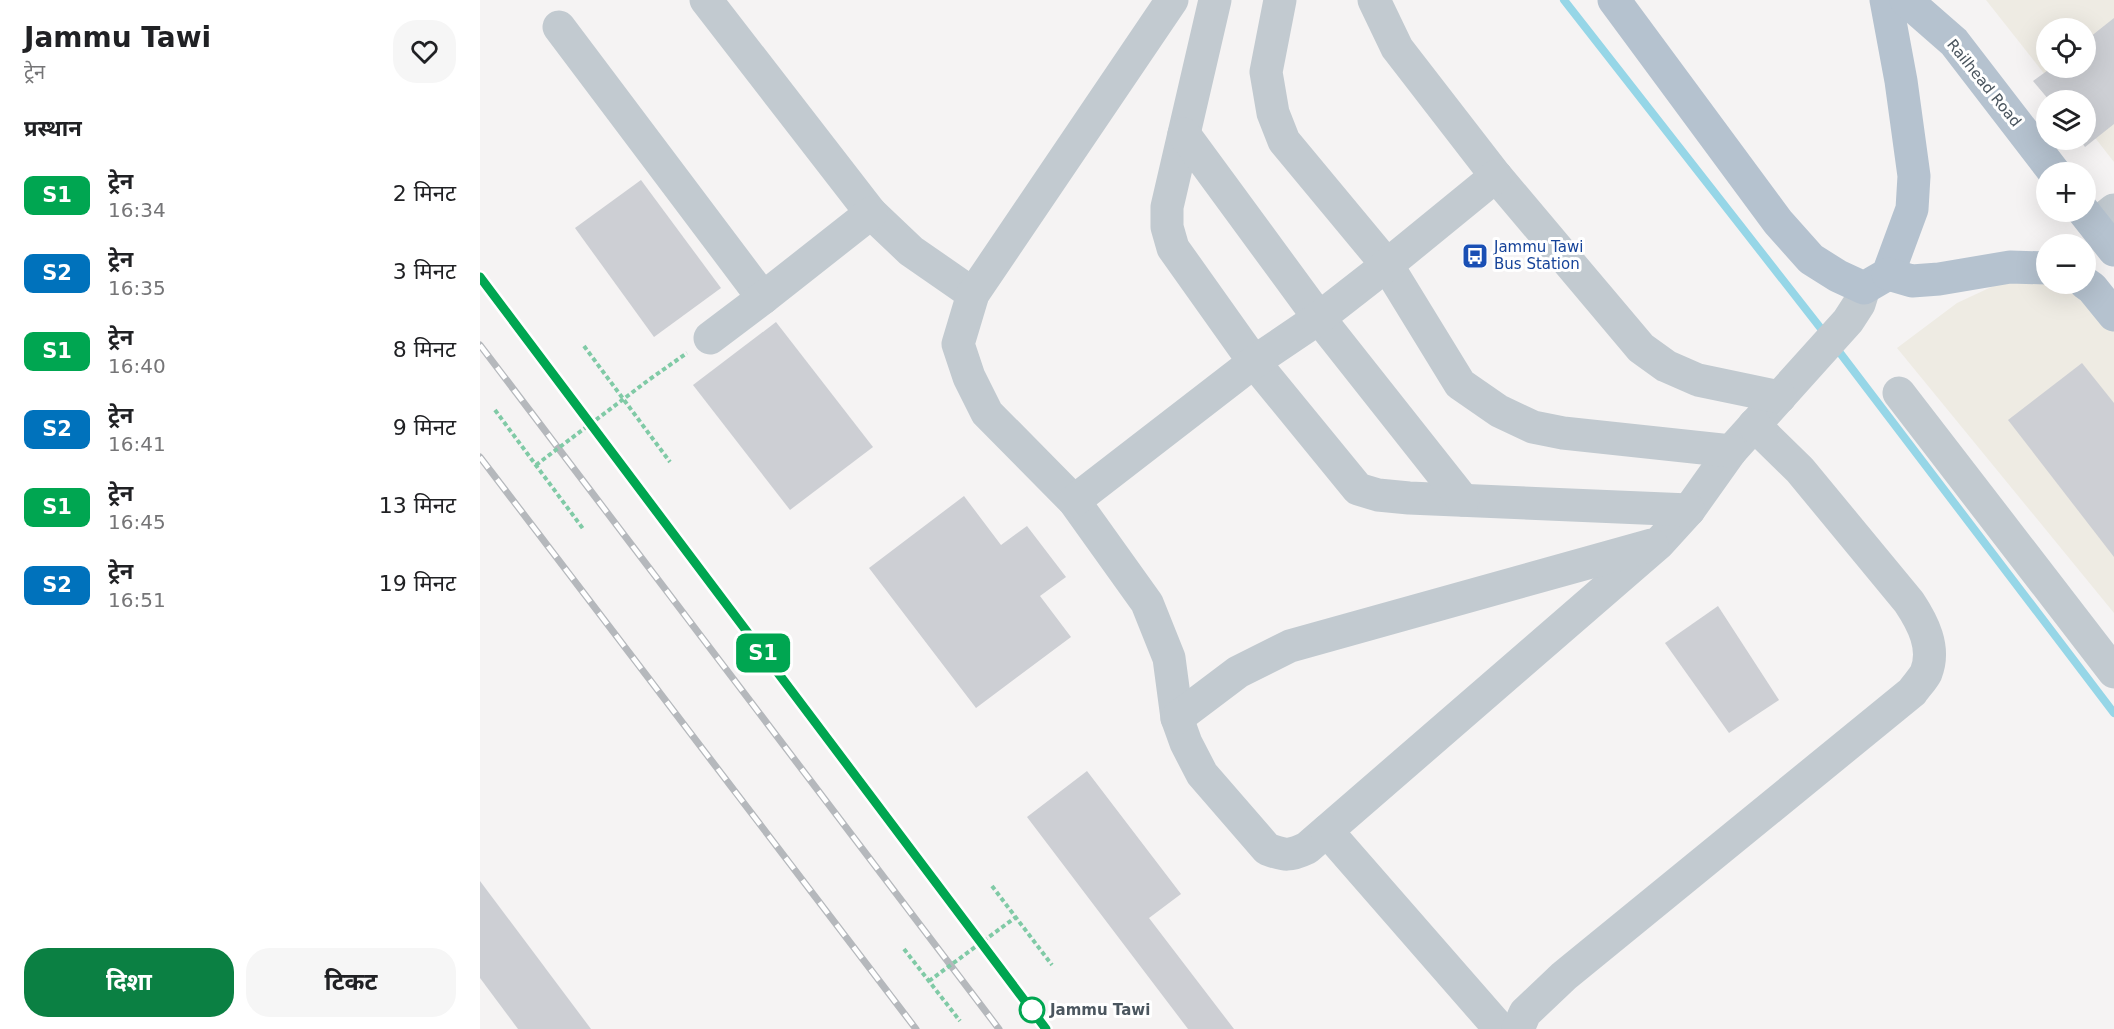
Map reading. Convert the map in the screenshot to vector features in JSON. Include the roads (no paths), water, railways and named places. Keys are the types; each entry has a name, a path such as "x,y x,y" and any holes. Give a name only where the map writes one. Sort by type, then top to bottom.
{"main road":[{"path":"1614,0 1778,222 1811,259 1839,276 1876,281 1939,279 2010,267 2036,268"},
{"path":"1876,281 1912,209 1914,176 1901,81 1886,0"},
{"name":"Railhead Road","path":"1906,0 1954,42 2046,162"},
{"path":"2096,293 2114,315"}],"street":[{"path":"706,0 871,213 911,251 973,294"},
{"path":"1172,0 973,294 958,344 969,377 987,413 1074,501 1147,603 1169,658 1177,718 1186,743 1202,774 1268,849 1280,854 1292,855 1307,848 1659,543 1689,510 1731,451 1848,321 1876,281"},
{"path":"1215,0 1167,207 1167,227 1173,248 1254,362 1358,489 1378,495 1689,510"},
{"path":"1280,0 1266,72 1273,113 1284,141 1387,266 1460,384 1498,411 1533,427 1563,434 1731,451"},
{"path":"1374,0 1397,48 1496,176 1641,348 1666,366 1698,380 1784,392"},
{"path":"559,27 763,298"},
{"path":"1184,134 1319,318 1463,500"},
{"path":"1074,501 1254,362 1319,318 1387,266 1496,176"},
{"path":"710,338 871,213"},
{"path":"1899,393 2114,672"},
{"path":"1327,831 1504,1029 1525,1013 1564,976 1912,692 1926,673 1931,649 1920,619 1910,602 1800,470 1754,425"},
{"path":"1177,718 1238,672 1290,646 1659,543"}],"waterway":[{"path":"1564,0 1826,335"},
{"path":"1834,345 2114,713"}],"railway":[{"path":"480,277 1046,1029"},
{"path":"480,345 999,1029"},
{"path":"480,457 916,1029"}],"train":[{"name":"S1","path":"480,277 1046,1029"}],"place":[{"name":"Jammu Tawi Bus Station","path":"1475,256"},
{"name":"Jammu Tawi","path":"1032,1010"}]}
